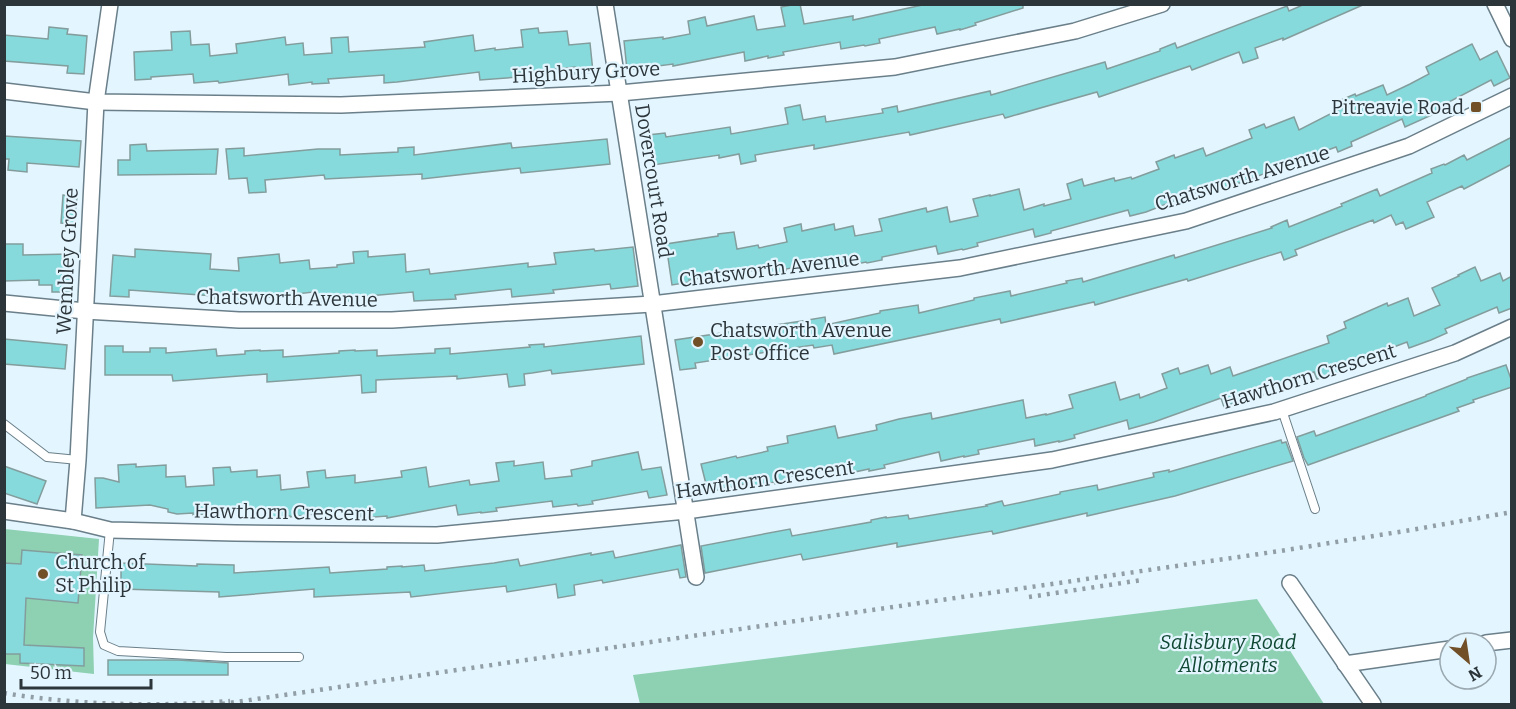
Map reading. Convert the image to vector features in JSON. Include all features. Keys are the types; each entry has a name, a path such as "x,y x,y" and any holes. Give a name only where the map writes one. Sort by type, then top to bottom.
{"street":[{"name":"Wembley Grove","path":"73,521 96,102 110,4"},
{"name":"Dovercourt Road","path":"605,4 696,577"},
{"name":"Highbury Grove","path":"4,91 96,102 341,105 620,93 895,67 1075,31 1162,4"},
{"path":"1495,4 1512,39"},
{"name":"Chatsworth Avenue","path":"4,303 85,311 239,320 392,320 652,304 960,268 1186,221 1409,146 1512,96"},
{"name":"Hawthorn Crescent","path":"4,512 73,521 110,530 437,535 686,511 1052,460 1282,410 1455,353 1512,327"},
{"path":"1290,583 1372,705"},
{"path":"1345,664 1438,650"}],"lane":[{"path":"1282,410 1314,509"},
{"path":"4,424 47,457 78,460"},
{"path":"110,530 100,632 104,645 118,651 226,657 300,657"}],"green space":[{"path":"5,529 99,539 93,638 94,674 5,664"},
{"name":"Salisbury Road Allotments","path":"1257,599 1324,704 640,704 633,675"}],"building":[{"path":"800,4 804,24 853,16 853,20 927,4 1023,4 1023,8 960,30 937,34 935,27 879,39 880,43 865,46 841,49 840,42 783,52 784,55 768,58 768,56 745,61 744,52 673,66 673,64 627,70 624,41 663,37 663,39 690,34 688,21 705,17 707,26 754,16 757,30 785,26 781,7"},
{"path":"1305,4 1365,4 1283,40 1283,38 1255,48 1258,58 1243,63 1239,52 1192,70 1190,66 1099,97 1097,92 1005,118 1003,114 910,135 909,132 814,149 814,145 755,155 756,161 741,164 739,154 653,165 648,135 665,133 666,137 730,127 731,134 788,124 785,108 800,105 803,120 825,116 826,122 883,113 882,109 897,106 898,112 990,91 991,95 1105,62 1107,69 1160,51 1175,43 1177,48 1287,6 1289,11"},
{"path":"49,27 68,29 67,34 87,36 84,74 67,73 68,66 4,61 4,35 48,39"},
{"path":"538,28 539,33 567,31 569,45 590,43 593,72 575,74 575,67 519,73 519,77 480,80 479,72 384,83 384,75 328,79 329,83 312,84 312,82 289,85 288,74 219,83 218,81 194,83 193,74 135,80 134,52 172,50 171,32 190,31 191,45 209,44 210,56 237,53 236,44 285,37 286,45 303,43 304,55 332,53 331,38 348,37 349,52 425,47 424,42 473,35 475,51 523,47 521,30"},
{"path":"1472,44 1480,60 1497,51 1510,78 1494,86 1491,80 1441,106 1443,110 1405,127 1402,119 1351,142 1352,146 1338,152 1336,147 1223,190 1220,183 1146,212 1130,216 1128,210 1035,237 1033,229 977,243 978,246 963,250 938,254 936,246 882,257 882,260 842,267 840,258 786,269 786,272 771,275 769,268 689,280 690,282 672,285 666,244 734,232 737,249 758,245 759,248 787,242 784,228 801,224 802,231 834,224 835,230 853,226 855,236 882,231 879,219 926,208 927,212 947,207 950,222 978,216 973,199 1019,189 1024,210 1044,204 1044,206 1071,199 1067,184 1082,179 1084,186 1114,178 1115,181 1131,177 1132,179 1159,169 1156,162 1174,155 1175,158 1203,148 1206,156 1252,138 1249,130 1264,124 1266,128 1294,117 1299,130 1342,108 1339,101 1355,94 1356,96 1383,85 1387,95 1410,84 1429,74 1426,67"},
{"path":"4,136 81,141 79,167 27,163 27,172 8,170 9,159 4,159"},
{"path":"1512,137 1512,164 1464,189 1462,186 1427,202 1434,217 1406,229 1403,222 1396,225 1391,215 1295,250 1297,255 1284,260 1281,252 1188,281 1187,279 1095,305 1094,302 1001,323 1000,319 834,354 832,345 814,348 813,345 695,363 696,368 680,370 675,340 825,317 826,325 880,313 880,311 918,305 919,313 1010,291 1011,296 1067,283 1066,281 1082,278 1083,282 1174,255 1175,258 1272,228 1287,220 1289,227 1377,189 1380,196 1432,173 1431,169 1464,155 1467,160"},
{"path":"607,139 610,164 521,173 520,168 422,179 422,174 325,179 324,175 265,180 266,192 249,193 247,178 229,179 226,149 244,148 244,156 318,149 340,149 340,155 398,152 398,148 414,147 414,155 511,143 512,148"},
{"path":"146,144 147,151 218,149 216,174 118,175 118,160 130,160 130,145"},
{"path":"63,195 77,197 74,224 61,223"},
{"path":"4,244 23,244 23,255 71,254 71,292 52,292 52,285 39,285 39,280 4,281"},
{"path":"633,247 638,286 611,289 610,284 512,297 511,289 455,295 456,299 414,301 413,292 357,297 357,300 341,302 340,299 314,302 313,292 236,301 215,299 215,296 129,290 129,297 110,296 113,255 135,257 135,249 211,254 210,269 239,271 238,258 279,254 280,263 309,260 310,269 354,263 353,252 368,251 368,257 405,254 406,272 429,269 430,274 528,263 528,267 556,264 554,253"},
{"path":"1475,267 1481,281 1500,273 1503,281 1512,276 1512,308 1499,313 1497,307 1445,329 1447,333 1431,340 1409,348 1407,342 1354,362 1356,366 1317,379 1314,372 1261,390 1263,395 1248,400 1247,398 1224,407 1221,398 1129,429 1127,420 1074,435 1075,438 1059,442 1035,446 1034,439 978,450 979,454 941,461 939,452 884,465 885,468 869,471 869,469 845,474 844,466 788,477 789,481 775,484 774,482 750,487 749,483 708,492 701,464 768,451 767,447 788,443 787,436 835,426 838,438 877,430 876,425 899,419 931,413 932,419 1023,400 1026,418 1046,415 1073,408 1069,395 1115,382 1120,400 1139,394 1140,398 1167,388 1162,374 1178,368 1180,374 1208,365 1211,374 1230,367 1233,376 1329,343 1327,336 1346,328 1344,322 1387,303 1388,306 1408,298 1414,316 1440,305 1432,288"},
{"path":"641,336 644,364 552,374 551,370 524,374 525,385 509,387 507,374 457,379 457,376 376,380 376,392 362,393 361,375 267,382 267,374 173,381 172,375 105,375 105,346 123,346 123,352 150,352 150,348 166,348 166,353 216,349 217,356 245,354 245,351 283,350 283,357 339,353 339,351 377,350 377,356 435,353 435,349 450,348 450,354 530,347 529,345 544,344 544,347"},
{"path":"4,339 67,345 65,369 4,364"},
{"path":"1506,365 1512,387 1473,400 1474,402 1457,408 1459,411 1308,465 1304,458 1297,437 1314,431 1316,436"},
{"path":"1281,440 1282,443 1286,442 1293,461 1175,496 993,534 992,531 897,547 897,543 803,560 801,554 705,573 701,546 790,529 792,536 871,522 871,520 886,517 908,515 909,519 987,506 1002,501 1004,506 1097,485 1098,490 1154,477 1153,473 1169,470 1169,472"},
{"path":"638,452 642,470 661,467 667,495 649,498 647,491 592,501 593,504 578,506 577,504 553,507 552,501 458,515 456,505 387,518 387,516 361,518 360,509 265,518 264,509 193,515 193,513 168,512 168,509 150,505 96,508 95,478 119,482 118,465 136,464 136,467 166,465 166,477 185,476 186,487 214,485 213,468 230,467 231,472 257,470 257,477 280,475 281,490 309,487 307,472 325,470 326,478 355,475 355,483 402,477 401,471 426,467 429,487 469,480 470,485 499,481 496,463 514,461 514,466 543,462 545,479 572,476 571,470 592,466 592,461"},
{"path":"4,466 46,481 37,504 4,493"},
{"path":"681,545 686,577 680,578 678,569 603,583 602,580 574,585 575,595 558,598 556,584 507,592 506,586 411,597 410,592 314,597 314,589 219,597 219,592 121,589 121,563 234,565 234,573 329,567 330,573 424,565 425,571 518,559 520,566 613,551 615,558"},
{"path":"22,550 82,555 78,603 26,598 24,645 84,648 84,666 20,663 20,654 4,654 4,563 21,564"},
{"path":"108,660 228,663 228,675 108,675"}],"railway":[{"path":"222,704 1280,551 1512,512"},
{"path":"1029,597 1142,580"},
{"path":"4,693 117,704 230,701"}],"place":[{"name":"Pitreavie Road","path":"1476,107"},
{"name":"Chatsworth Avenue Post Office","path":"698,342"},
{"name":"Church of St Philip","path":"43,574"}]}
